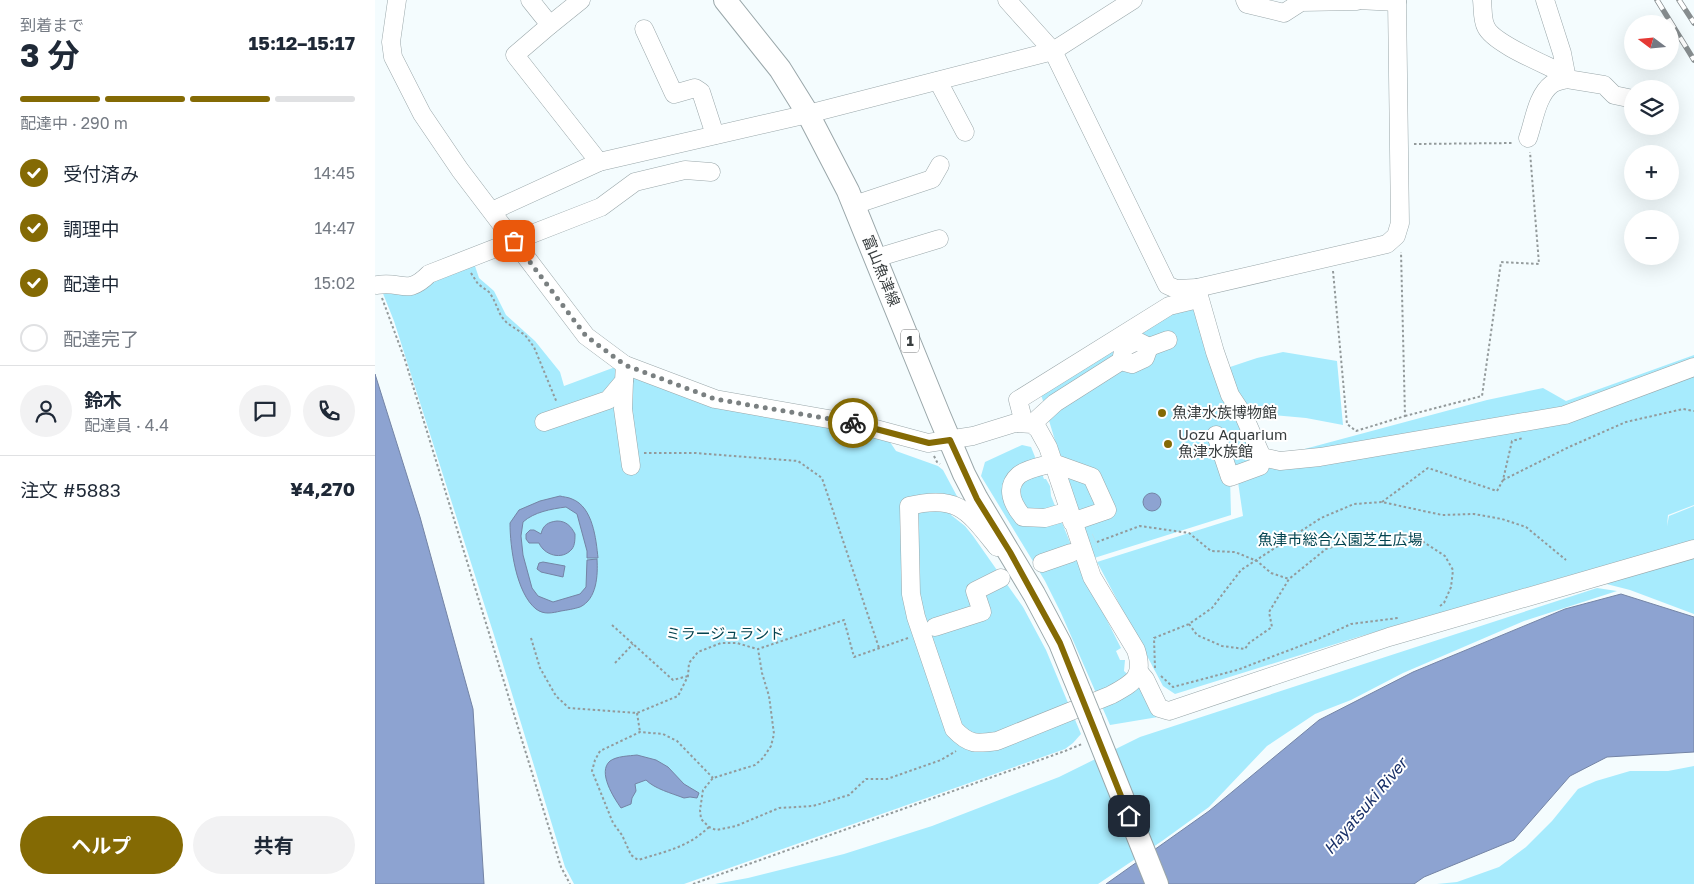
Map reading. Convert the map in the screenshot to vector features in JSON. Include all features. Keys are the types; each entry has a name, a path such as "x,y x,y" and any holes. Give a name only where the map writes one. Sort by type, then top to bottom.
{"main road":[{"name":"富山魚津線","path":"725,0 780,69 808,114 854,205 950,440 977,499 1030,586 1060,643 1157,884"}],"street":[{"path":"397,0 391,42 393,57 422,114 460,170 586,336 624,373 715,399 857,424 929,443 973,436 1004,425 1028,424 1038,429 1048,447 1092,577 1136,650 1140,663 1147,671"},
{"path":"530,0 550,25"},
{"path":"581,0 515,55 599,162"},
{"path":"1007,0 1053,51 1167,285 1169,306"},
{"path":"492,211 599,162 808,114 1053,51 1133,0"},
{"path":"1167,285 1176,289 1198,292 1331,256 1387,244 1396,236 1400,223 1397,1 1301,2 1284,13 1247,4 1245,0"},
{"path":"1482,0 1484,25 1490,34 1501,42 1560,72 1567,79"},
{"path":"1545,0 1562,53 1567,79"},
{"path":"644,28 674,94 695,88 701,92 715,135"},
{"path":"1529,138 1538,105 1553,82 1567,79 1604,85 1614,95 1624,97"},
{"path":"938,81 965,132"},
{"path":"854,205 932,179 940,165"},
{"path":"377,285 386,283 406,287 419,284 429,274 601,207 635,182 685,170 711,172"},
{"path":"876,258 939,239"},
{"path":"1028,424 1018,400 1169,306 1194,300 1198,292"},
{"path":"1198,292 1215,352 1230,395 1244,416 1262,457 1260,466 1230,477 1216,435"},
{"path":"1028,424 1055,403 1121,361 1133,364 1145,358 1149,347 1168,340"},
{"path":"1262,457 1280,461 1320,457 1565,415 1694,367"},
{"path":"544,422 608,400 624,373"},
{"path":"624,373 623,409 631,466"},
{"path":"1053,463 1092,477 1107,510 1071,516 1023,517 1011,498 1012,486 1019,475 1053,463"},
{"path":"1030,586 991,538 967,513 957,506 949,502 937,501 909,506 911,594 916,617 954,729 964,739 978,744 997,741 1111,695 1147,671"},
{"path":"1147,671 1145,679 1159,708 1169,711 1389,637 1694,549"},
{"path":"1042,563 1071,553"},
{"path":"935,627 981,612 975,591 1001,578"}],"path":[{"path":"1331,256 1347,424 1356,431 1482,396 1501,262 1539,264 1529,138 1520,142 1400,145"},
{"path":"1401,252 1405,416"},
{"path":"468,258 471,273 478,284 489,292 501,316 507,323 525,335 534,347 562,416"},
{"path":"377,285 405,360 561,867 570,884"},
{"path":"1503,480 1569,447 1626,422 1683,409 1694,412"},
{"path":"1382,502 1428,468 1497,491 1503,480 1512,441 1527,438"},
{"path":"627,439 640,452 695,453 798,461 822,478 879,648"},
{"path":"1147,671 1155,638 1189,624 1212,608 1241,570 1321,518 1354,504 1382,502 1442,515 1474,514 1502,519 1526,527 1567,560"},
{"path":"1096,542 1140,526 1189,533 1211,551 1235,552 1257,561 1271,573 1289,579"},
{"path":"1189,624 1197,635 1222,646 1245,649 1249,643 1272,627 1269,612 1289,579 1326,548 1361,538 1393,534 1422,541 1445,556 1453,570 1451,587 1444,603 1436,609"},
{"path":"1161,676 1173,686 1200,680 1269,659 1351,624 1399,618"},
{"path":"531,638 540,668 556,696 569,708 637,713 678,696 688,676 689,663 698,652 721,642 737,643 758,650 844,620 854,657 913,636"},
{"path":"612,625 673,680 688,676"},
{"path":"615,663 633,644"},
{"path":"758,650 769,696 773,724 774,734 771,746 763,758 755,764 713,778 703,790 700,810 701,819 709,827 716,830 737,826 779,808 813,806 849,794 865,780 887,779 941,760 955,753 964,739"},
{"path":"637,713 639,732"},
{"path":"709,827 697,838 683,846 638,860 631,855 622,835 613,822 592,771 595,760 600,752 639,732 663,734 677,741 713,778"},
{"path":"693,884 1065,751 1097,735"}],"green space":[{"name":"ミラージュランド","path":"474,260 479,278 494,291 506,315 535,341 560,372 564,386 618,366 890,442 896,451 938,466 943,470 958,498 951,515 965,526 973,536 1023,607 1046,650 1081,734 1065,749 684,884 574,884 565,867 494,635 394,321 382,291"},
{"path":"1199,296 1262,457 1230,477 1231,515 1091,559 1040,391"},
{"path":"1283,352 1337,361 1343,425 1306,418 1249,413 1224,369"},
{"name":"魚津市総合公園芝生広場","path":"1694,355 1694,505 1668,515 1667,526 1669,516 1694,506 1694,614 1630,590 1571,575 1358,637 1175,694 1163,686 1097,562 1243,516 1238,482 1267,472 1271,458 1487,400 1543,388 1566,401"},
{"path":"1022,445 1031,447 1044,479 1046,479 1050,486 1051,496 1081,569 1121,648 1116,651 1120,660 1125,660 1124,671 1145,690 1158,717 1110,725 1045,581 981,476 985,462"},
{"path":"1597,588 1617,591 1524,621 1403,673 1351,700 1315,714 1267,746 1209,807 1098,884 715,884 748,878 844,854 932,826 1059,777 1140,737"},
{"path":"1694,766 1694,884 1437,884 1457,882 1499,867 1526,847 1552,821 1578,789 1596,781 1630,771 1668,771"}],"water":[{"path":"375,374 420,517 473,709 484,884 375,884"},
{"path":"1152,493 1158,496 1161,502 1158,508 1152,511 1146,508 1143,502 1146,496"},
{"path":"560,496 572,499 585,509 592,524 598,558 587,558 587,551 577,514 566,507 537,513 523,522 521,536 523,555 532,588 538,596 553,602 580,594 586,587 587,560 597,559 597,579 590,598 580,607 545,613 536,609 523,592 515,569 510,523 519,510 540,501"},
{"path":"557,521 568,524 575,534 574,546 568,553 558,556 554,555 545,551 539,543 529,543 526,539 526,534 530,530 541,534 546,524"},
{"path":"539,563 565,566 563,577 541,572 537,569"},
{"name":"Hayatsuki River","path":"1621,594 1694,617 1694,752 1607,757 1570,776 1514,840 1424,877 1414,884 1106,884 1209,811 1319,720 1413,672 1565,609"},
{"path":"637,755 656,760 668,767 684,784 699,793 697,798 684,798 659,788 646,780 635,784 636,791 631,804 621,808 608,785 605,772 606,766 616,758"}],"tunnel":[{"path":"1071,553 1096,542"}],"railway":[{"path":"1657,0 1694,60"},
{"path":"1679,0 1694,23"}],"way so far":[{"path":"514,241 586,336 625,365 715,399 853,423"}],"place":[{"name":"魚津水族博物館","path":"1162,413"},
{"name":"Uozu Aquarium 魚津水族館","path":"1168,444"}],"route":[{"path":"853,423 915,441 929,443 950,440 977,499 1010,552 1060,643 1129,816"}]}
